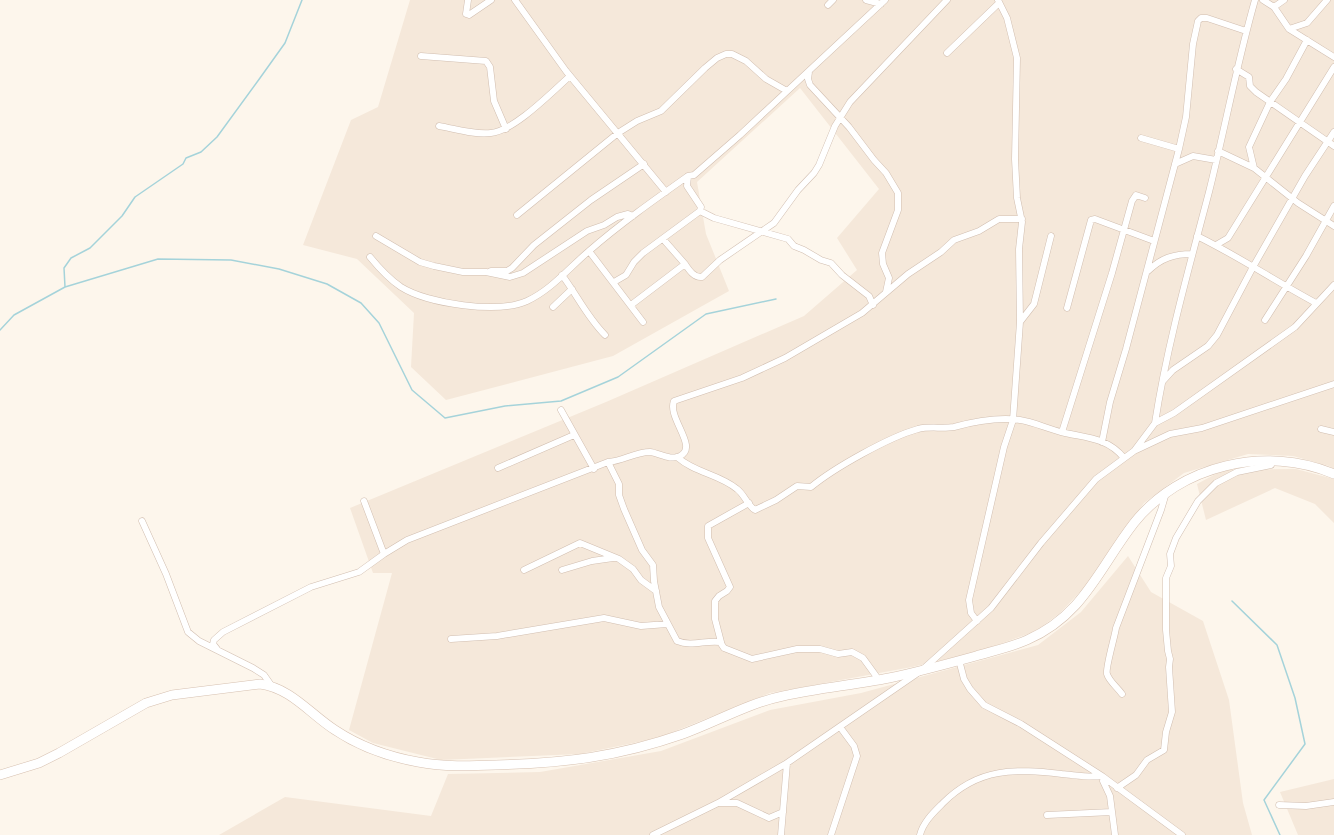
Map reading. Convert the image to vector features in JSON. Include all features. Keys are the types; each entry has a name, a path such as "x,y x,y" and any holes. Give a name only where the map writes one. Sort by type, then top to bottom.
{"street":[{"path":"468,0 466,14 469,15 491,0"},
{"path":"515,0 570,76 666,192"},
{"path":"866,0 883,2"},
{"path":"663,239 692,273 699,278 720,260 774,223 798,190 814,173 840,117 866,85 947,0"},
{"path":"1155,423 1162,382 1192,254 1216,160 1236,69 1255,0"},
{"path":"1263,0 1274,7 1289,29 1334,58"},
{"path":"1274,7 1284,0"},
{"path":"1289,29 1307,24 1327,0"},
{"path":"947,53 998,1 1007,18 1017,58 1015,159 1017,198 1022,219 1019,249 1020,322 1013,420 1002,454 969,600 971,613 977,621"},
{"path":"370,257 402,288 438,300 482,307 504,307 528,300 543,292 589,251 633,216 688,176 694,175 740,135 883,2"},
{"path":"1102,442 1110,402 1147,272 1179,149 1186,117 1193,44 1198,21 1201,18 1207,18 1246,31"},
{"path":"1254,168 1249,146 1270,102 1286,79 1307,40"},
{"path":"517,215 618,133 661,111 717,58 726,54 732,54 746,61 766,79 787,91"},
{"path":"421,56 486,61 490,67 494,101 506,129"},
{"path":"1216,245 1228,238 1299,121 1334,67"},
{"path":"1236,69 1249,77 1252,89 1334,146"},
{"path":"809,71 808,82 840,117 886,173 898,193 898,210 882,253 883,264 889,278 886,292"},
{"path":"439,126 478,133 492,133 506,129 570,76"},
{"path":"1162,382 1174,370 1208,346 1217,335 1292,198 1334,132"},
{"path":"1141,138 1179,149"},
{"path":"1218,151 1254,168 1292,198 1334,226"},
{"path":"1175,164 1193,156 1216,160"},
{"path":"376,236 420,262 434,266 463,272 507,271 512,268 534,244 591,200 644,164"},
{"path":"688,176 687,186 701,207 700,211"},
{"path":"1062,432 1133,198 1136,195 1145,198"},
{"path":"1265,320 1334,206"},
{"path":"700,211 714,218 788,239 794,246 821,260 831,263 842,275 869,296 873,304"},
{"path":"614,282 626,275 634,262 643,253 700,211"},
{"path":"486,272 510,277 523,273 587,231 604,225 617,217 628,214 633,216"},
{"path":"677,457 685,452 686,443 673,413 672,407 674,401 742,378 778,361 862,313 886,292 941,252 954,240 979,231 999,218 1022,219"},
{"path":"1067,308 1091,220 1095,219 1154,241"},
{"path":"1020,322 1033,305 1051,236"},
{"path":"1197,236 1216,245 1286,287 1316,303"},
{"path":"589,251 643,322"},
{"path":"1147,272 1156,262 1170,256 1192,254"},
{"path":"631,305 685,264"},
{"path":"562,276 572,289 589,318 605,335"},
{"path":"1134,451 1155,423 1174,413 1295,327 1334,285"},
{"path":"553,307 572,289"},
{"path":"653,835 718,804 787,763 922,670 977,621 1002,596 1041,543 1088,487 1106,470 1134,451 1170,434 1202,428 1334,384"},
{"path":"561,410 594,469"},
{"path":"216,649 213,644 214,640 223,632 311,587 359,572 407,540 594,469 608,462 646,452 677,457 688,466 728,482 737,489 753,510 776,500 797,486 811,486 821,477 845,464 914,430 925,428 943,428 986,420 1025,421 1102,442 1116,448 1124,458"},
{"path":"1321,429 1334,432"},
{"path":"498,468 574,435"},
{"path":"608,462 619,484 619,495 639,545 652,565 659,607 677,641 684,644 696,644 707,641 721,642"},
{"path":"142,521 166,574 188,632 199,641 258,671 272,685 292,696 334,729 357,742 397,757 419,762 468,766 545,764 618,753 684,733 782,696 890,678 1014,645 1050,627 1082,598 1095,582 1133,524 1148,508 1166,493 1188,480 1220,466 1242,462 1286,462 1320,468 1334,474"},
{"path":"1117,788 1136,775 1147,760 1164,750 1166,745 1166,732 1172,712 1168,667 1170,660 1166,630 1166,578 1170,566 1170,554 1177,535 1198,501 1216,483 1237,472 1286,462"},
{"path":"1122,694 1108,676 1106,670 1107,664 1114,646 1116,628 1161,510 1166,493"},
{"path":"364,501 384,554"},
{"path":"749,503 708,526 708,538 730,587 715,601 715,619 724,648 752,659 797,649 820,649 838,654 852,652 863,658 879,680"},
{"path":"524,570 580,543 602,554 614,557 633,569 640,580 656,591"},
{"path":"562,570 592,561 614,557"},
{"path":"451,639 497,636 604,618 641,626 667,624"},
{"path":"959,660 964,679 970,689 984,705 1022,724 1103,777 1182,835"},
{"path":"0,775 39,763 146,703 172,695 248,685 272,685"},
{"path":"831,835 857,756 854,746 840,727"},
{"path":"781,835 787,763"},
{"path":"920,835 933,813 946,800 971,781 984,775 1039,772 1103,777"},
{"path":"1103,777 1103,782 1110,796 1115,835"},
{"path":"1278,805 1306,806 1334,802"},
{"path":"718,804 737,803 769,818 783,812"},
{"path":"1047,815 1112,812"}],"shaded area":[{"path":"410,0 1334,0 1334,469 1329,466 1293,456 1248,454 1184,473 1144,503 1094,577 1060,613 1036,631 981,651 912,667 770,693 658,738 580,754 441,760 373,743 349,730 392,573 373,573 350,508 606,402 804,316 857,270 837,238 879,189 800,88 697,182 706,234 729,291 613,356 446,400 411,367 414,313 357,259 303,245 351,120 378,107"},
{"path":"1296,469 1334,479 1334,523 1315,504 1275,488 1206,520 1197,484 1223,470"},
{"path":"1128,556 1151,592 1203,621 1229,700 1243,803 1252,835 219,835 285,797 431,816 448,774 540,772 661,751 770,710 861,693 1038,645 1081,612"},
{"path":"1334,779 1334,835 1298,835 1280,792"}],"waterway":[{"path":"65,287 64,268 71,258 90,248 122,216 135,197 183,164 186,158 201,152 217,137 285,43 302,0"},
{"path":"0,330 14,315 65,287 158,259 231,260 279,269 327,284 361,303 379,323 412,390 445,418 505,406 561,401 618,377 706,314 776,299"},
{"path":"1232,601 1277,645 1295,698 1305,744 1264,800 1280,835"}]}
